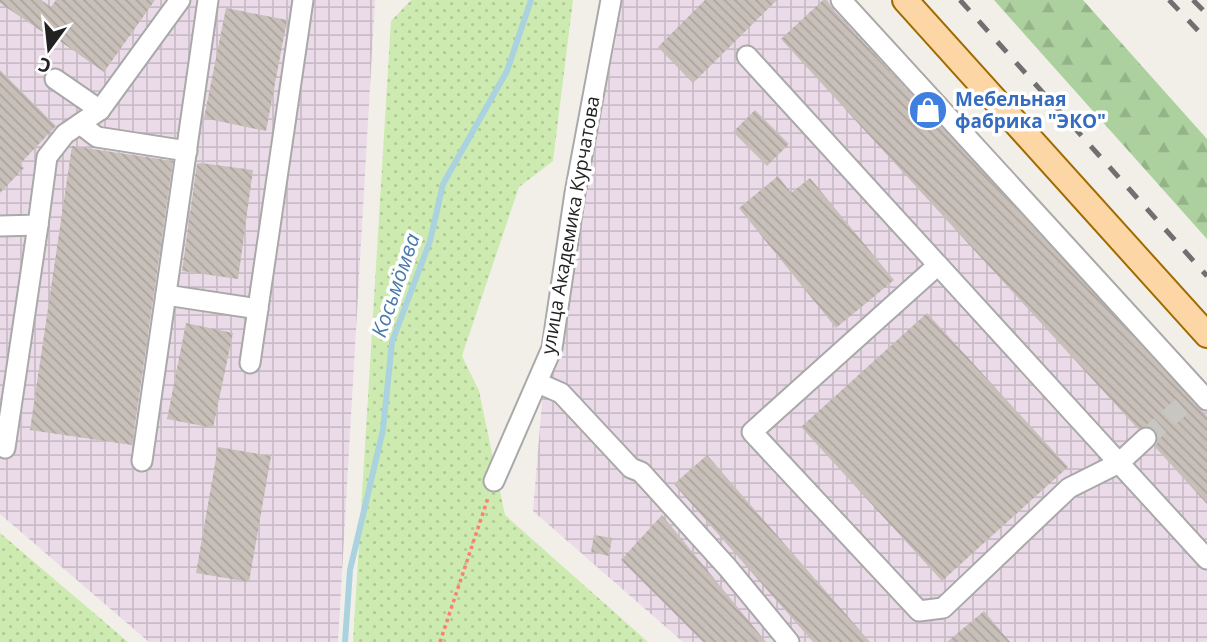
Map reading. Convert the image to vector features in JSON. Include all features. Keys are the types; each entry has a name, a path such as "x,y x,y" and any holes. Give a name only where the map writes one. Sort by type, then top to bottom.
{"main road":[{"path":"905,0 1207,335"}],"lane":[{"path":"5,448 47,158 65,134 100,110 180,0"},
{"path":"142,461 208,0"},
{"path":"250,362 303,0"},
{"name":"улица Академика Курчатова","path":"494,481 552,348 575,193 611,0"},
{"path":"841,0 1201,392"},
{"path":"747,56 1207,559"},
{"path":"55,79 100,110"},
{"path":"80,124 97,137 187,150"},
{"path":"0,226 37,225"},
{"path":"938,265 752,432 919,611 943,608 1069,488 1119,463 1146,438"},
{"path":"166,295 258,309"},
{"path":"538,383 561,393 631,468 641,472 789,642"}],"path":[{"path":"440,642 494,481"}],"shaded area":[{"path":"0,0 375,0 338,642 149,642 0,514"},
{"path":"620,0 846,0 1207,387 1207,642 683,642 533,511 545,366 616,39"}],"green space":[{"path":"411,0 573,0 553,161 519,187 462,356 479,391 505,515 648,642 353,642 391,21"},
{"path":"994,0 1083,0 1207,139 1207,239"},
{"path":"0,533 128,642 0,642"}],"building":[{"path":"0,0 41,0 51,7 56,0 155,0 104,72 0,3"},
{"path":"705,0 777,0 693,83 658,47"},
{"path":"823,0 827,0 1207,416 1207,504 1155,447 1158,441 1155,430 1149,426 1138,429 781,39"},
{"path":"226,8 287,20 266,131 204,118"},
{"path":"0,70 56,126 20,164 24,168 0,193"},
{"path":"755,110 789,144 767,166 733,132"},
{"path":"72,146 173,161 132,445 30,430"},
{"path":"197,164 253,170 238,279 182,271"},
{"path":"778,176 791,193 810,178 894,280 836,328 739,208"},
{"path":"927,313 1068,467 942,581 801,427"},
{"path":"186,323 233,333 213,428 167,419"},
{"path":"218,447 271,456 249,582 196,573"},
{"path":"707,455 870,642 813,642 674,484"},
{"path":"662,515 766,642 703,642 621,560"},
{"path":"594,535 612,538 609,556 591,552"},
{"path":"984,611 1010,642 947,642"}],"waterway":[{"name":"Косьмӧмва","path":"345,642 350,570 383,430 392,342 430,241 443,184 507,71 531,0"}],"tunnel":[{"path":"1146,438 1191,398"}],"railway":[{"path":"960,0 1207,276"},
{"path":"1169,0 1207,40"},
{"path":"1193,0 1207,14"}],"place":[{"name":"Мебельная фабрика \"ЭКО\"","path":"928,110"}]}
